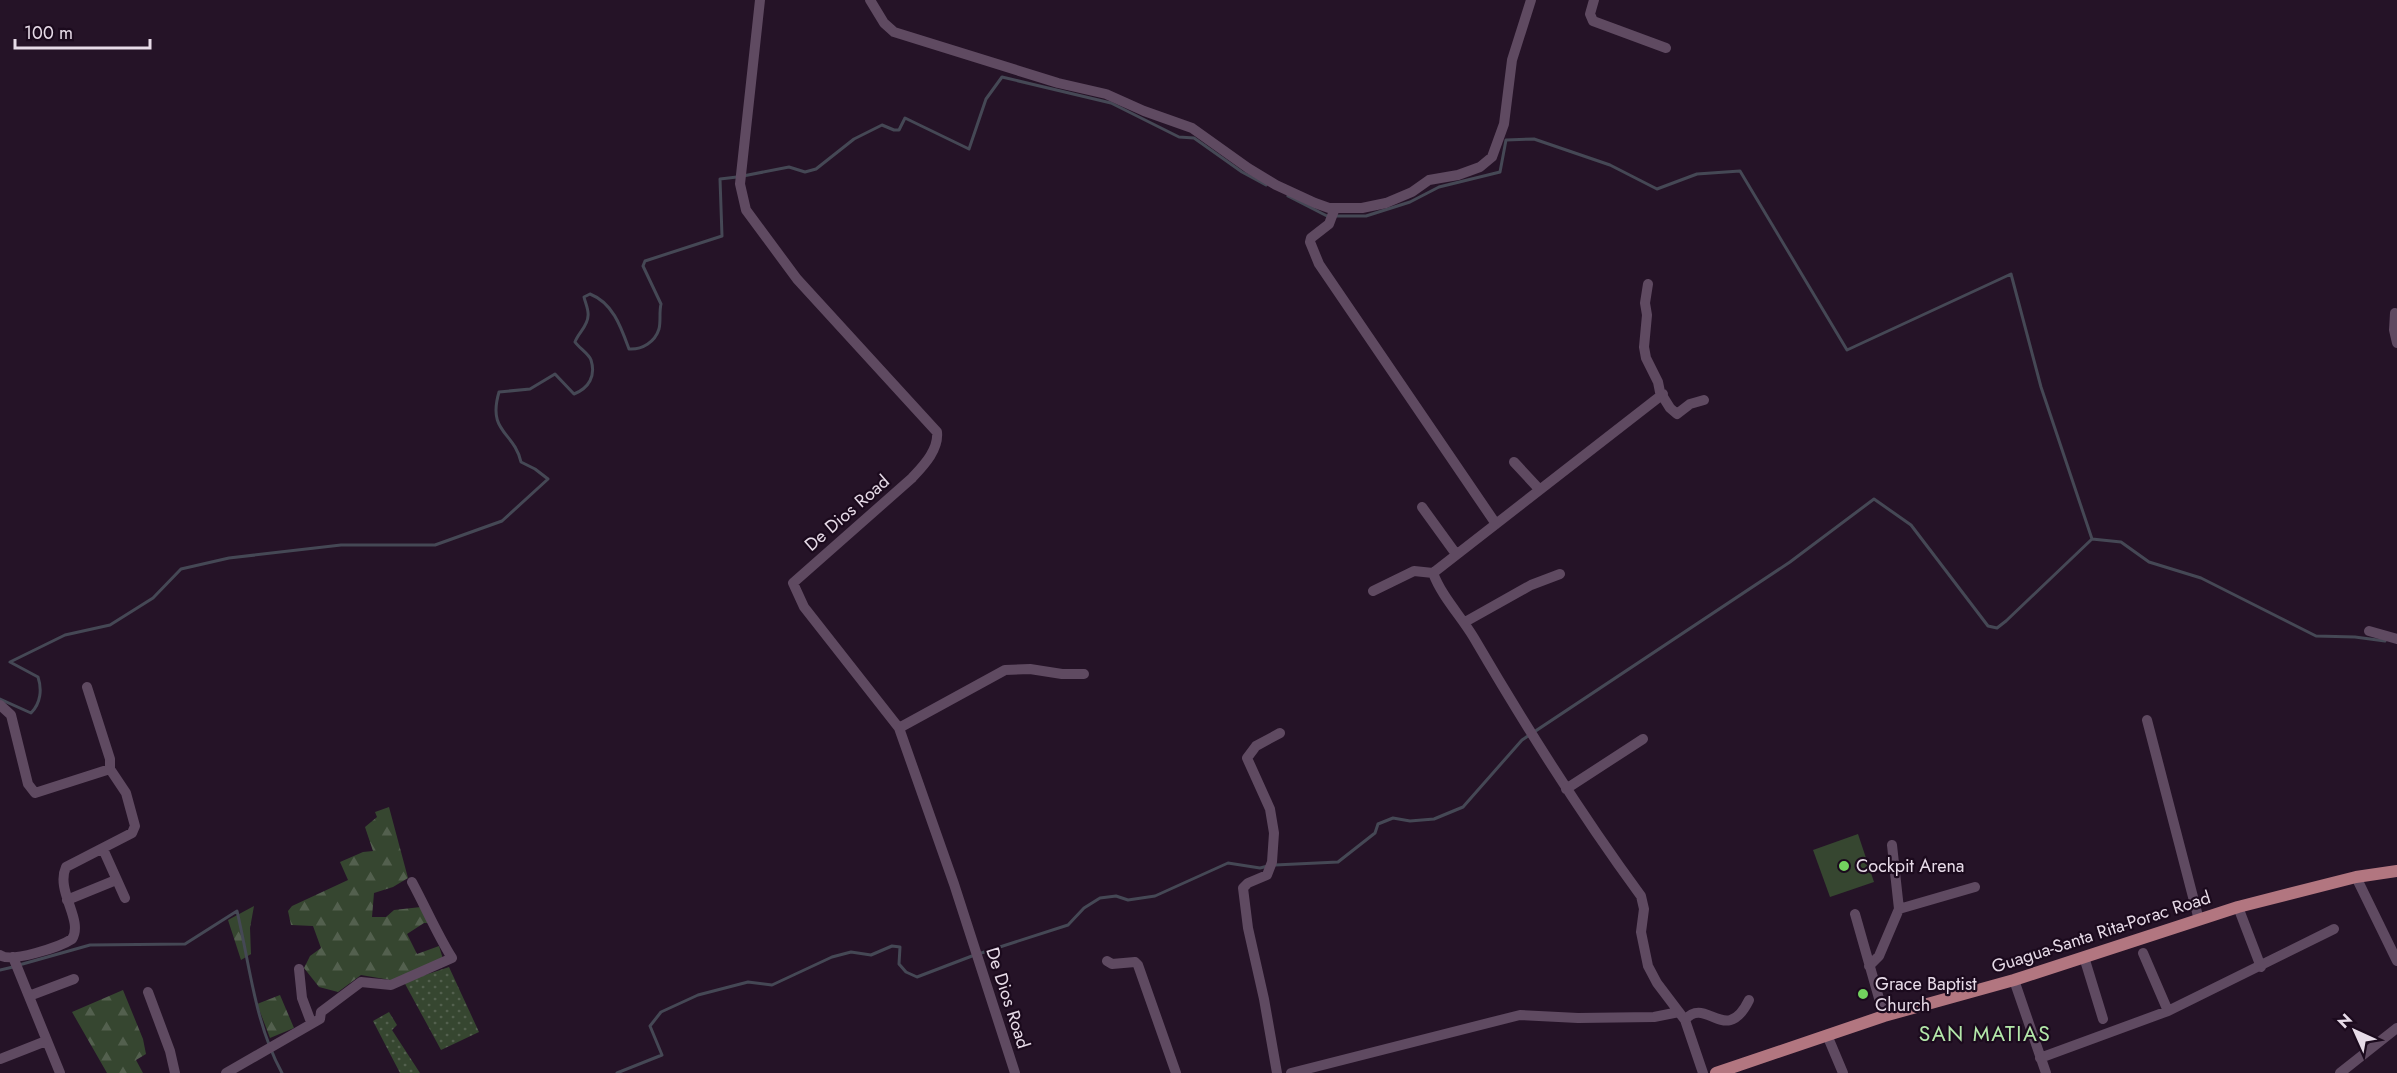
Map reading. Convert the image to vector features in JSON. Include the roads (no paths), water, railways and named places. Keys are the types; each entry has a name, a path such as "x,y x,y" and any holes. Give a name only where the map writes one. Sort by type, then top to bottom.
{"main road":[{"name":"Guagua-Santa Rita-Porac Road","path":"1716,1073 1884,1016 2014,980 2238,907 2356,877 2397,871"}],"street":[{"name":"De Dios Road","path":"760,0 740,184 746,210 797,279 937,432 938,439 932,452 912,478 793,583 804,607 899,729 941,843 1015,1073"},
{"path":"870,0 884,23 894,32 1058,83 1096,90 1192,128 1276,185 1335,210 1386,203 1412,192 1429,180 1458,175 1487,163 1492,157 1504,124 1512,60 1531,0"},
{"path":"1594,0 1590,14 1593,21 1666,48"},
{"path":"1335,210 1329,224 1311,238 1310,242 1319,264 1496,524"},
{"path":"1648,284 1644,347 1660,392 1670,408 1677,414 1690,404 1704,400"},
{"path":"2395,313 2394,330 2397,343"},
{"path":"1374,591 1414,571 1433,573 1663,394"},
{"path":"1514,462 1539,489"},
{"path":"1422,507 1456,554"},
{"path":"1433,573 1566,789 1641,896 1644,909 1641,932 1648,966 1657,983 1682,1016 1703,1073"},
{"path":"1465,622 1531,585 1560,574"},
{"path":"2370,631 2397,639"},
{"path":"899,729 1005,670 1030,669 1062,674 1084,674"},
{"path":"16,964 72,939 75,927 62,880 66,867 132,833 135,826 126,793 110,769 110,759 87,687"},
{"path":"0,705 11,715 28,784 35,793 110,769"},
{"path":"2147,720 2199,920"},
{"path":"1277,1073 1243,898 1243,888 1248,883 1267,875 1271,865 1274,833 1270,809 1247,758 1256,746 1280,733"},
{"path":"1566,789 1642,739"},
{"path":"1869,966 1879,956 1899,909 1892,845"},
{"path":"103,849 125,898"},
{"path":"2356,877 2397,961"},
{"path":"67,900 116,880"},
{"path":"226,1073 311,1022 320,1019 321,1012 361,982 390,985 452,958 441,942 435,924 412,882"},
{"path":"1899,909 1974,887"},
{"path":"2238,907 2261,967"},
{"path":"1855,914 1884,1016"},
{"path":"2040,1058 2168,1011 2334,929"},
{"path":"2143,954 2168,1011"},
{"path":"0,955 16,964 60,1073"},
{"path":"2084,957 2103,1019"},
{"path":"1107,961 1112,964 1135,962 1138,965 1176,1073"},
{"path":"299,969 302,998 311,1022"},
{"path":"29,996 74,979"},
{"path":"2014,980 2046,1073"},
{"path":"148,992 170,1051 175,1073"},
{"path":"1292,1073 1520,1016 1654,1017 1704,1012 1719,1021 1738,1017 1749,1000"},
{"path":"2340,1073 2397,1028"},
{"path":"1827,1035 1844,1073"},
{"path":"0,1059 46,1041"}],"waterway":[{"path":"743,176 789,167 805,172 816,169 854,139 882,125 899,130 905,118 969,149 986,99 1002,77 1111,103 1179,137 1194,138 1242,172 1266,185"},
{"path":"1288,196 1327,216 1366,216 1410,202 1439,187 1500,172 1506,140 1534,139 1610,165 1657,189 1697,174 1740,171 1847,350 2011,274 2041,387 2092,539"},
{"path":"0,699 31,713 40,696 38,677 10,662 65,635 110,625 153,598 181,569 229,558 341,545 435,545 502,521 548,479 521,462 518,452 499,424 496,416 499,392 530,389 555,374 574,394 587,385 593,371 591,360 575,342 588,320 584,297 590,294 605,303 615,317 629,349 639,348 651,341 659,329 661,304 643,266 645,261 722,236 720,179 737,177"},
{"path":"1275,865 1338,862 1375,833 1378,824 1393,818 1410,821 1434,819 1463,807 1522,740 1790,562 1874,499 1911,525 1988,626 1997,628 2006,621 2092,539 2121,542 2149,562 2201,578 2316,636 2355,637 2385,641"},
{"path":"617,1073 662,1055 650,1026 661,1012 698,995 748,982 772,985 832,957 851,952 871,955 892,946 900,947 899,964 906,972 917,977 972,956 1068,925 1084,908 1100,898 1116,896 1128,900 1155,896 1228,863 1260,868 1268,866"},
{"path":"19,965 90,945 185,944 237,911 259,1015 282,1073"},
{"path":"0,970 13,967"}],"place":[{"name":"Cockpit Arena","path":"1844,866"},
{"name":"Grace Baptist Church","path":"1863,994"}],"district":[{"name":"SAN MATIAS","path":"1985,1034"}]}
